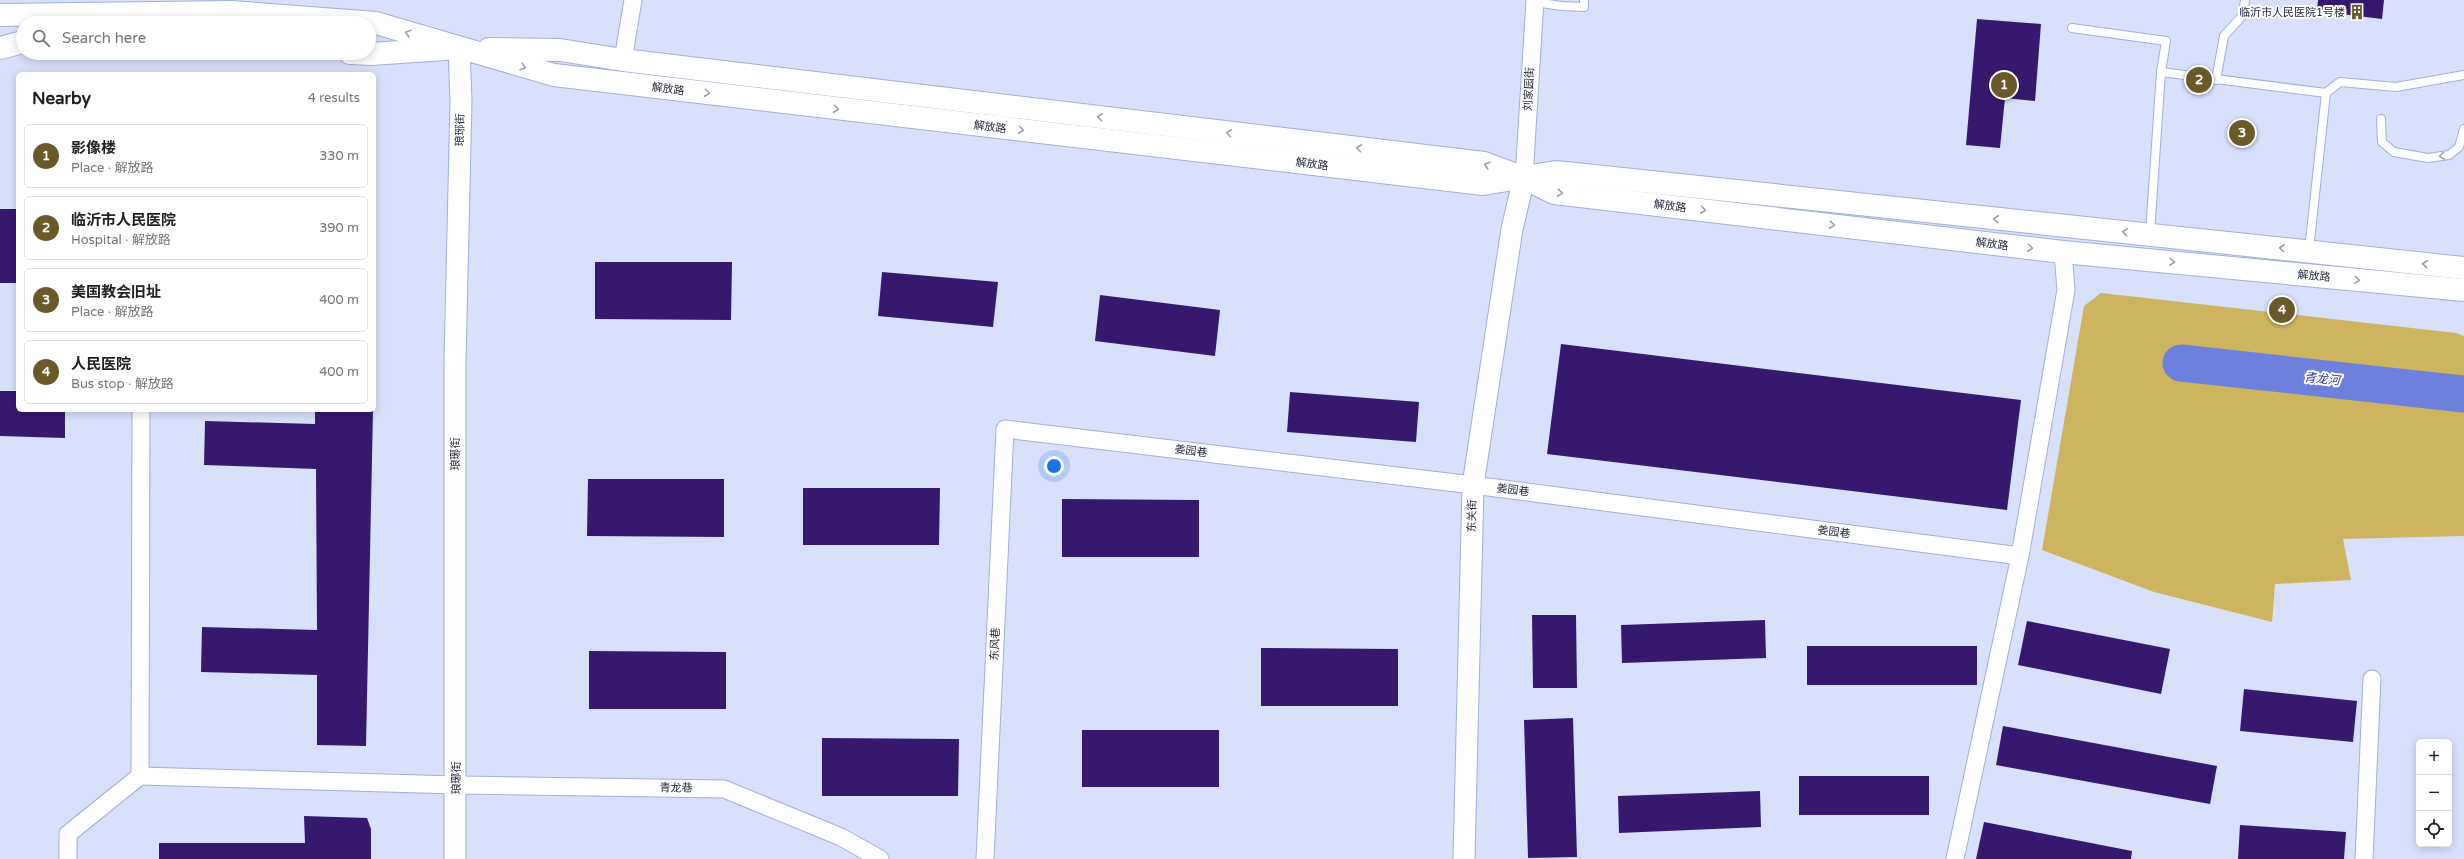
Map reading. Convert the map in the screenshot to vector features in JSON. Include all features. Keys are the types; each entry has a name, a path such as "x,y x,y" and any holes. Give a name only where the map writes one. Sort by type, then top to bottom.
{"main road":[{"name":"解放路","path":"0,15 232,6 317,16"},
{"name":"解放路","path":"376,23 554,75 1483,184 1556,172 2464,268"},
{"path":"0,39 16,39"},
{"path":"0,48 16,44"},
{"name":"解放路","path":"376,54 459,48 560,50 623,60 1484,163 1524,178 1554,193 2063,252 2464,290"}],"street":[{"path":"623,60 633,0"},
{"name":"刘家园街","path":"1524,178 1535,1"},
{"name":"琅琊街","path":"456,859 455,361 461,101 459,48"},
{"name":"东关街","path":"1464,859 1473,485 1512,235 1524,178"},
{"path":"1955,859 2020,556 2066,290 2063,252"},
{"path":"68,859 68,834 140,776 141,412"},
{"name":"姜园巷","path":"1005,428 1473,485 2020,556"},
{"name":"东风巷","path":"984,859 1005,428"},
{"path":"2364,859 2372,679"},
{"name":"青龙巷","path":"140,776 456,785 724,789 841,837 880,859"}],"lane":[{"path":"1535,1 1562,6 1584,7 1584,0"},
{"path":"2216,80 2224,36 2243,15 2245,0"},
{"path":"2072,28 2166,41 2161,72 2150,235"},
{"path":"2161,72 2326,93 2340,82 2396,87 2464,75"},
{"path":"2309,251 2326,93"},
{"path":"2381,120 2382,142 2394,152 2428,158 2449,155 2459,148 2464,129"}],"shaded area":[{"path":"2101,293 2456,333 2464,336 2464,536 2343,539 2351,580 2275,584 2272,622 2154,592 2042,550 2084,306"}],"building":[{"name":"临沂市人民医院1号楼","path":"2318,0 2384,0 2382,19 2317,11"},
{"path":"1977,19 2041,24 2035,101 2005,98 2000,148 1966,145"},
{"path":"0,209 16,209 16,283 0,283"},
{"path":"595,262 732,262 731,320 595,319"},
{"path":"882,272 998,282 993,327 878,316"},
{"path":"1100,295 1220,310 1215,356 1095,341"},
{"path":"1561,344 2021,400 2007,510 1547,454"},
{"path":"0,391 16,391 16,412 65,412 65,438 0,436"},
{"path":"1290,392 1419,402 1416,442 1287,432"},
{"path":"315,412 373,412 366,746 317,745 317,675 201,672 202,627 317,630 316,469 204,465 205,421 315,424"},
{"path":"588,479 724,479 724,537 587,536"},
{"path":"803,488 940,488 939,545 803,545"},
{"path":"1062,499 1199,500 1199,557 1062,557"},
{"path":"1532,615 1576,615 1577,688 1533,688"},
{"path":"1765,620 1766,658 1622,663 1621,625"},
{"path":"2027,621 2170,649 2161,694 2018,665"},
{"path":"1807,646 1977,646 1977,685 1807,685"},
{"path":"1261,648 1398,649 1398,706 1261,706"},
{"path":"589,651 726,652 726,709 589,709"},
{"path":"2244,689 2357,701 2353,742 2240,731"},
{"path":"1573,718 1577,857 1528,858 1524,720"},
{"path":"2003,726 2217,766 2210,804 1996,765"},
{"path":"1082,730 1219,730 1219,787 1082,787"},
{"path":"822,738 959,739 958,796 822,796"},
{"path":"1799,776 1929,776 1929,815 1799,815"},
{"path":"1760,791 1761,827 1619,833 1618,796"},
{"path":"304,816 367,818 371,829 371,859 159,859 159,843 305,843"},
{"path":"1984,822 2132,851 2131,859 1976,859"},
{"path":"2240,825 2346,832 2344,859 2238,859"}],"waterway":[{"name":"青龙河","path":"2181,363 2464,394"}],"place":[{"name":"临沂市人民医院1号楼","path":"2357,12"},
{"name":"临沂市人民医院","path":"2199,80"},
{"name":"影像楼","path":"2004,85"},
{"name":"美国教会旧址","path":"2242,133"},
{"name":"人民医院","path":"2282,310"}]}
